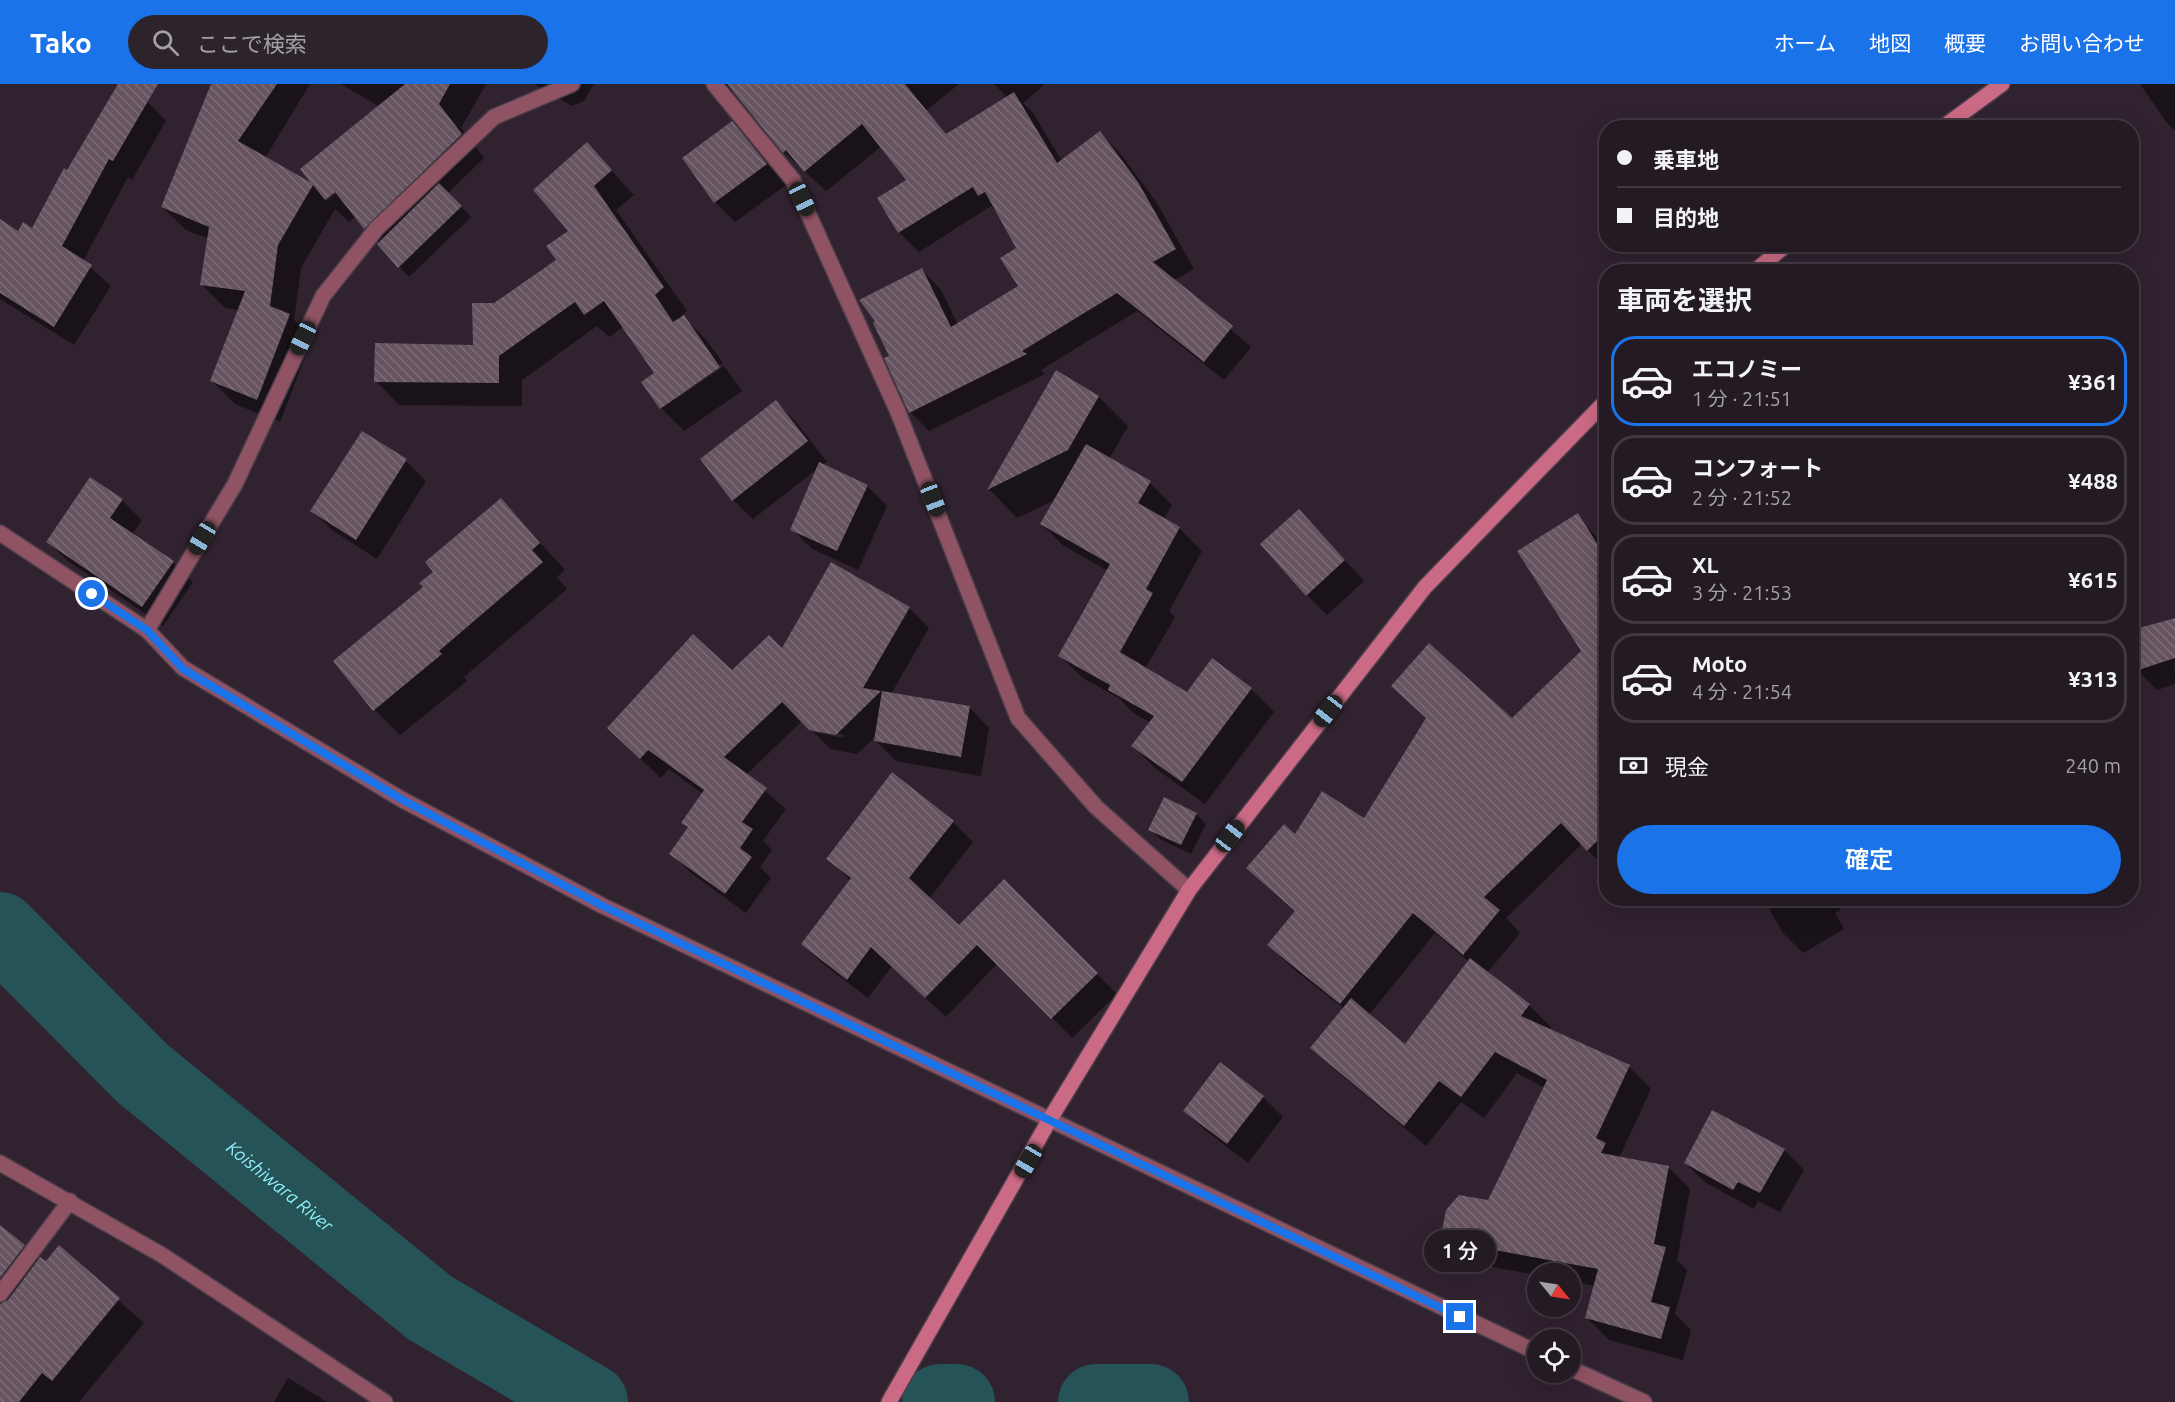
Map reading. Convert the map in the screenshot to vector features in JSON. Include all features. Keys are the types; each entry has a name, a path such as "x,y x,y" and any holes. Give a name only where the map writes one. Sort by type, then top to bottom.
{"street":[{"path":"147,630 235,484 323,296 377,228 494,117 572,84"},
{"path":"714,84 794,180 898,412 1018,717 1096,807 1189,890"},
{"path":"1953,120 2002,84"},
{"path":"1763,264 1777,252"},
{"path":"889,1402 1050,1119 1189,890 1425,587 1599,408"},
{"path":"0,533 147,630 183,669 401,799 603,906 1527,1348"},
{"path":"0,1163 162,1255 385,1402"},
{"path":"0,1294 70,1201"},
{"path":"1581,1373 1644,1402"}],"building":[{"path":"118,84 158,84 113,161 109,159 62,246 92,265 54,327 0,293 0,219 18,231 23,222 32,228 64,168 67,170"},
{"path":"211,84 277,84 238,141 310,182 300,169 405,84 450,84 439,104 462,134 364,229 335,192 325,200 313,185 278,245 270,306 290,314 257,400 210,381 245,291 200,285 209,227 161,207"},
{"path":"727,84 905,84 946,134 1014,92 1057,163 1100,131 1138,182 1176,249 1153,262 1233,326 1204,362 1117,293 1022,351 1027,354 909,413 884,358 889,356 873,323 875,321 859,300 922,268 951,327 1018,286 1000,258 1016,248 985,192 978,196 973,187 898,233 877,198 906,180 862,124 804,172 786,150 783,153"},
{"path":"732,121 767,164 714,203 682,158"},
{"path":"587,142 612,170 594,186 664,287 655,295 673,322 684,315 720,367 660,409 641,382 654,373 604,301 584,315 575,302 499,356 499,383 374,382 375,343 473,345 472,303 494,303 556,260 546,246 568,231 533,190"},
{"path":"439,183 462,206 398,268 377,244"},
{"path":"1056,370 1099,396 1068,450 987,490"},
{"path":"776,400 808,441 732,501 700,459"},
{"path":"362,431 407,459 356,540 310,511"},
{"path":"1086,444 1151,481 1138,503 1180,527 1146,589 1153,593 1120,652 1187,692 1212,658 1252,688 1182,782 1131,746 1154,716 1108,690 1110,685 1058,656 1110,564 1040,524"},
{"path":"819,462 868,485 837,551 790,530"},
{"path":"90,477 123,499 110,518 174,561 142,607 46,542"},
{"path":"501,498 540,543 532,550 543,562 439,651 442,654 373,711 333,661 423,587 419,583 433,572 425,562"},
{"path":"1299,509 1345,560 1306,596 1260,544"},
{"path":"1578,513 1599,547 1599,839 1587,851 1561,823 1484,897 1500,910 1463,955 1413,913 1340,1004 1267,945 1295,911 1246,868 1284,824 1295,834 1322,791 1364,818 1426,718 1391,686 1429,643 1512,718 1581,651 1517,551"},
{"path":"831,562 910,607 863,688 881,691 836,735 809,730 782,702 724,757 767,788 742,822 753,829 740,848 752,857 725,894 669,854 688,827 681,823 704,790 648,750 640,759 607,728 693,634 732,670 769,635 782,648"},
{"path":"2175,618 2175,658 2139,670 2139,628"},
{"path":"882,691 970,706 961,757 874,741"},
{"path":"892,772 954,821 909,878 959,925 1004,879 1098,973 1051,1019 977,945 925,998 871,947 847,980 801,944 851,878 826,859"},
{"path":"1164,797 1197,813 1181,845 1148,830"},
{"path":"1470,958 1530,1004 1521,1016 1630,1065 1596,1138 1606,1143 1601,1153 1669,1166 1654,1244 1666,1247 1651,1302 1670,1307 1661,1339 1585,1318 1598,1269 1581,1266 1581,1263 1565,1263 1440,1240 1446,1210 1459,1195 1488,1200 1547,1080 1495,1052 1461,1097 1439,1081 1404,1126 1310,1048 1351,998 1405,1044"},
{"path":"1220,1062 1264,1096 1227,1144 1183,1111"},
{"path":"1712,1110 1785,1149 1760,1193 1738,1182 1733,1190 1684,1163"},
{"path":"0,1225 25,1245 0,1278"},
{"path":"59,1245 120,1298 52,1381 42,1373 19,1402 0,1402 0,1304 8,1300 40,1257 46,1261"}],"waterway":[{"name":"Koishiwara River","path":"0,930 142,1073 430,1308 590,1402"},
{"name":"Koishiwara River","path":"940,1402 957,1402"},
{"name":"Koishiwara River","path":"1096,1402 1151,1402"}],"route":[{"path":"92,594 147,630 183,669 401,799 603,906 1460,1317"}]}
